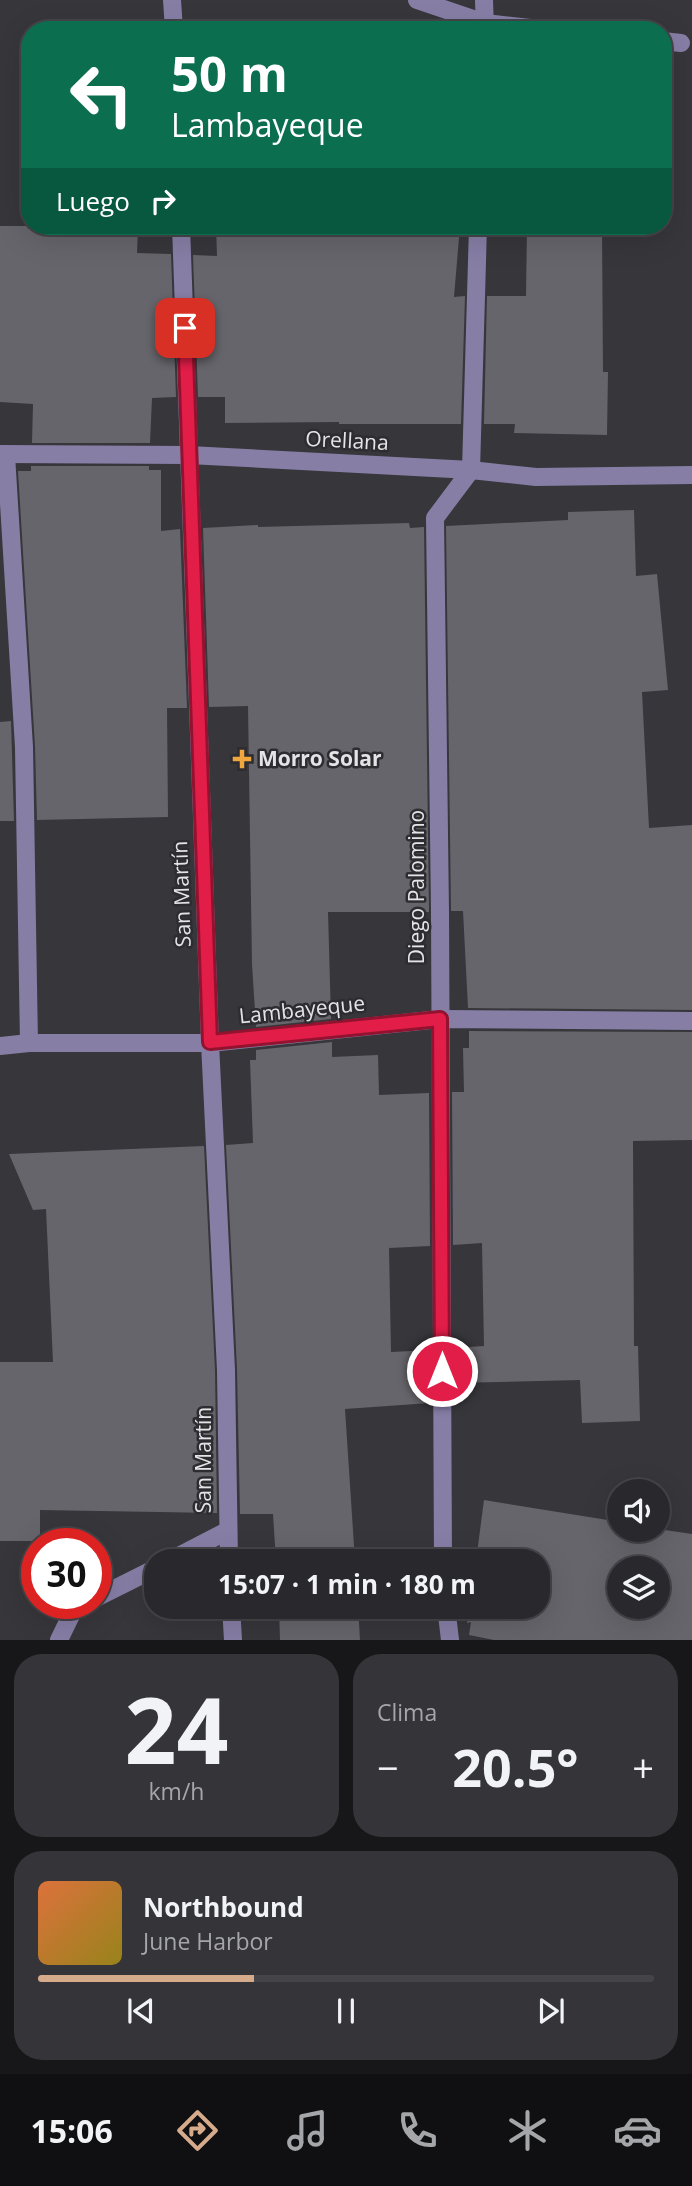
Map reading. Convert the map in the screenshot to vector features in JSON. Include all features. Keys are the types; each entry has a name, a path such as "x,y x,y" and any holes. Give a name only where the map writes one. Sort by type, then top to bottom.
{"street":[{"path":"172,0 173,21"},
{"path":"417,0 470,21"},
{"path":"484,0 485,21"},
{"name":"San Martín","path":"181,235 210,1042 226,1370 228,1549"},
{"path":"471,470 478,235"},
{"path":"3,454 24,747 29,1043"},
{"name":"Orellana","path":"3,454 189,455 471,470 536,477 692,475"},
{"name":"Diego Palomino","path":"443,1549 435,519 471,470"},
{"name":"Lambayeque","path":"0,1046 29,1043 210,1042 440,1019 692,1021"},
{"path":"192,1549 227,1531"},
{"path":"112,1590 144,1574"},
{"path":"59,1640 69,1619"},
{"path":"232,1619 233,1640"},
{"path":"448,1619 450,1640"}],"building":[{"path":"0,226 21,226 21,235 138,235 137,253 171,254 176,397 152,398 150,443 32,443 33,404 0,402"},
{"path":"216,235 459,235 454,297 465,296 461,424 225,423 225,397 198,397 193,255 217,256"},
{"path":"527,235 602,235 603,372 608,372 607,435 514,433 515,424 484,424 487,296 526,296"},
{"path":"31,466 149,466 149,470 161,470 161,531 180,529 187,708 167,708 168,817 37,820 18,471 31,471"},
{"path":"634,510 636,576 657,574 668,690 642,692 649,828 692,825 692,1010 468,1008 463,911 451,911 446,526 568,520 568,512"},
{"path":"409,523 410,528 424,527 429,912 328,912 331,1019 256,1027 252,964 248,706 209,707 203,528"},
{"path":"11,721 14,821 0,821 0,722"},
{"path":"469,1031 692,1032 692,1140 633,1141 634,1346 638,1346 640,1421 582,1423 580,1380 454,1383 453,1348 484,1346 482,1243 453,1245 452,1092 464,1092 463,1048 469,1048"},
{"path":"332,1042 332,1057 378,1055 379,1095 429,1093 430,1246 389,1248 391,1352 431,1350 430,1403 345,1409 354,1549 275,1549 273,1514 240,1514 237,1369 226,1145 253,1143 250,1060 256,1060 256,1050"},
{"path":"204,1146 215,1370 217,1513 40,1510 40,1528 21,1528 21,1541 0,1541 0,1362 53,1362 46,1209 33,1210 9,1154"},
{"path":"484,1500 607,1520 607,1542 670,1542 670,1531 692,1534 692,1640 494,1640 469,1635 471,1622 467,1623 468,1619 550,1619 550,1549 478,1549"},
{"path":"279,1619 359,1619 360,1640 280,1640"}],"place":[{"name":"Morro Solar","path":"242,759"}],"route":[{"path":"185,328 210,1042 440,1019 442,1371"}]}
